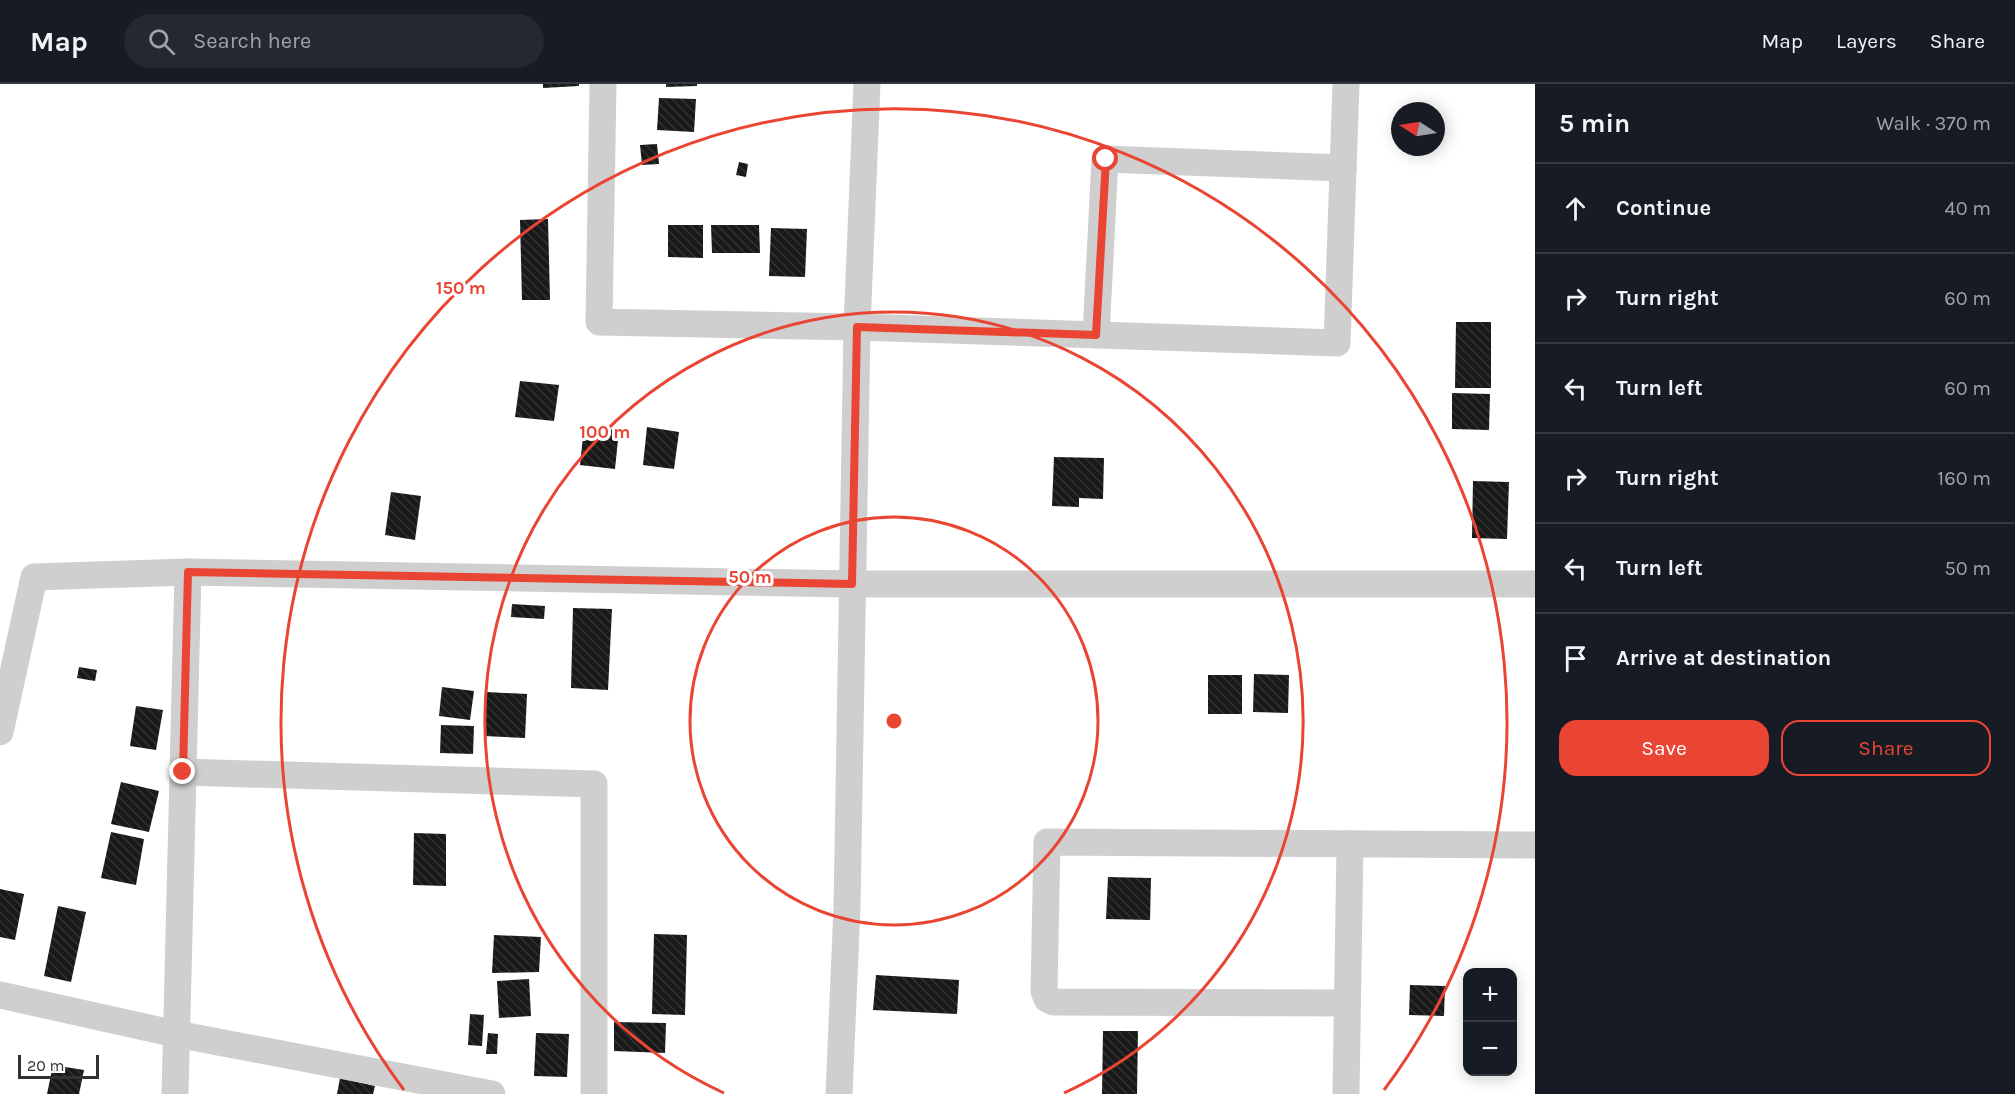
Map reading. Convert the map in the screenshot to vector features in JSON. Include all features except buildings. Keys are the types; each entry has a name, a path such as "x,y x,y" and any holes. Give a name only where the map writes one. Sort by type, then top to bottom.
{"street":[{"path":"603,84 599,322 857,327 1337,343 1346,84"},
{"path":"839,1094 847,908 857,327 867,84"},
{"path":"1096,335 1106,159 1343,168"},
{"path":"175,1094 188,572"},
{"path":"0,732 34,577 188,572 852,584 1535,584"},
{"path":"183,772 594,784 594,1094"},
{"path":"1347,1003 1053,1002 1044,995 1047,842 1535,845"},
{"path":"1346,1094 1350,844"},
{"path":"0,995 177,1034 492,1094"}],"route":[{"path":"183,772 188,572 852,584 857,327 1096,335 1106,159"}]}
